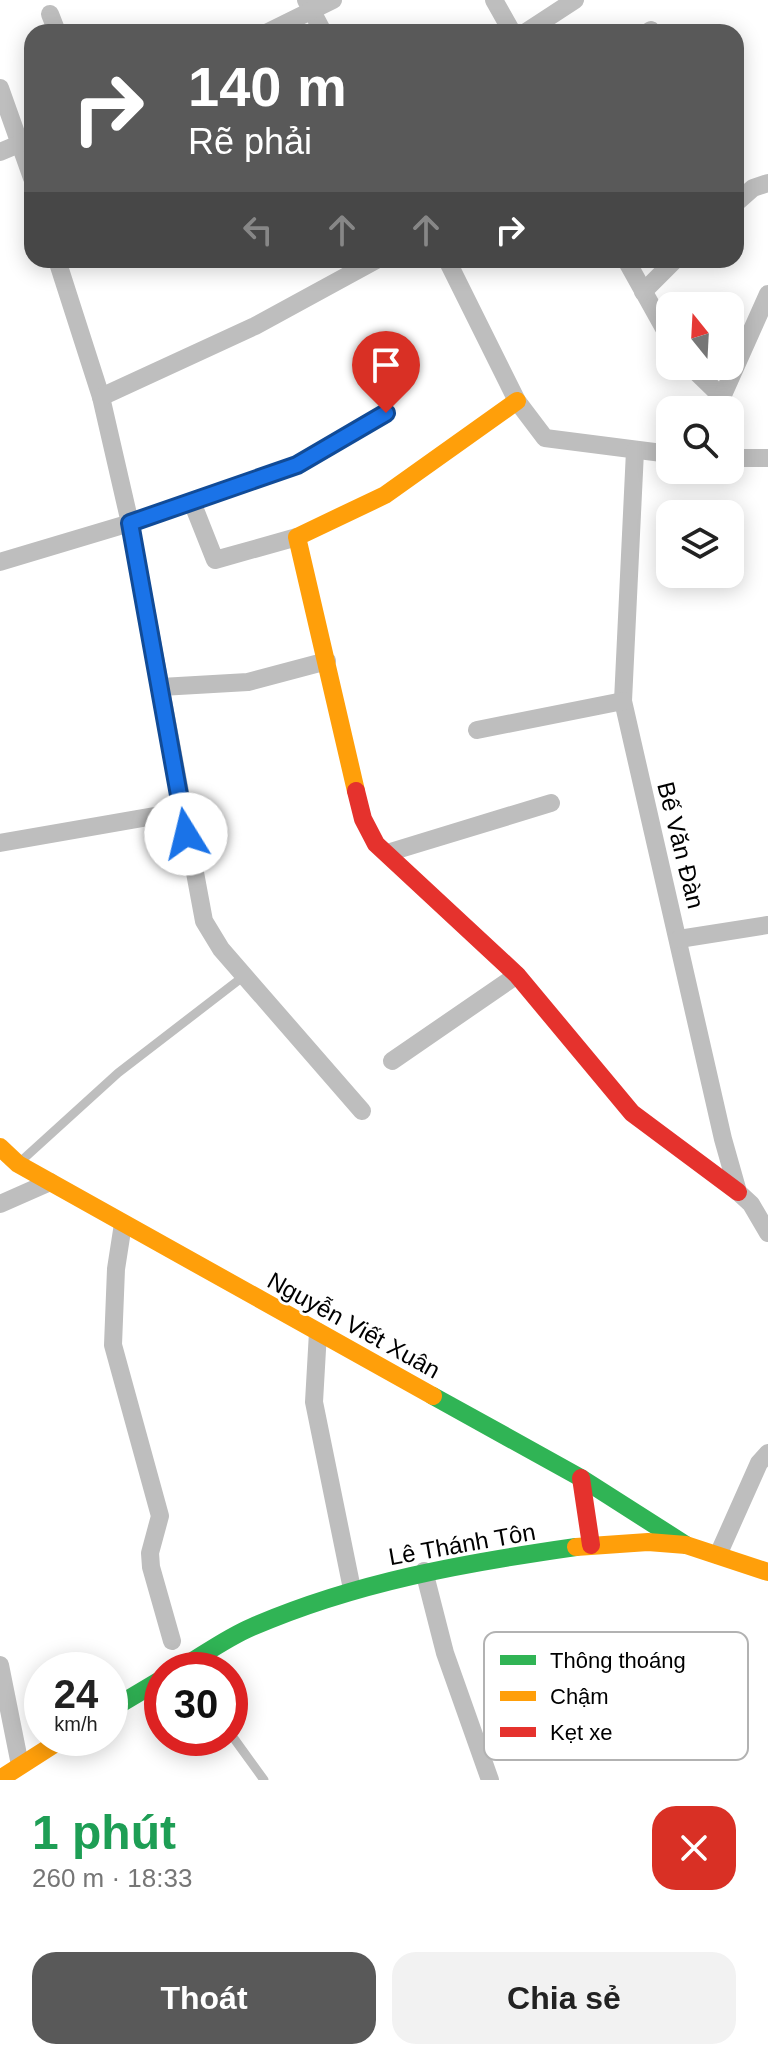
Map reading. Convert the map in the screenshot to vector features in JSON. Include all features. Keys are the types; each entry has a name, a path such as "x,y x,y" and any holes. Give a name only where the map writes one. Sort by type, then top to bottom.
{"street":[{"path":"281,24 309,6 333,0"},
{"path":"494,0 508,24"},
{"path":"538,24 575,0"},
{"path":"309,6 319,24"},
{"path":"50,14 54,24"},
{"path":"0,88 24,135"},
{"path":"0,152 24,142"},
{"path":"744,196 753,188 768,183"},
{"path":"60,268 101,397 130,523 204,921 244,976 362,1111"},
{"path":"101,397 255,326 361,268"},
{"path":"451,268 517,401 540,433 552,441 656,453"},
{"path":"630,268 656,315"},
{"path":"643,292 667,268"},
{"path":"723,396 768,294"},
{"path":"701,380 713,396"},
{"path":"192,502 215,560 297,537 331,526 397,491 517,401"},
{"path":"0,562 130,523 297,465 386,413"},
{"name":"Bế Văn Đàn","path":"635,451 623,701 707,1074 752,1198 768,1233"},
{"path":"744,458 768,458"},
{"path":"297,537 363,819 376,844 517,975 632,1113 752,1198"},
{"path":"161,687 248,682 327,661"},
{"path":"477,730 623,701"},
{"path":"387,853 551,803"},
{"path":"0,843 183,811"},
{"path":"679,939 768,925"},
{"path":"392,1061 517,975"},
{"name":"Nguyễn Viết Xuân","path":"0,1147 18,1164 581,1478 686,1545"},
{"path":"0,1204 50,1182"},
{"path":"123,1224 116,1269 113,1345 160,1516 151,1547 151,1567 172,1641"},
{"path":"318,1332 314,1402 352,1589"},
{"path":"718,1555 759,1463 768,1453"},
{"path":"581,1478 591,1545"},
{"name":"Lê Thánh Tôn","path":"210,1652 249,1628 352,1589 424,1571 591,1545 648,1542 686,1545 768,1572"},
{"path":"424,1571 449,1666 490,1780"},
{"path":"0,1665 20,1765"},
{"path":"0,1779 35,1756"}],"lane":[{"path":"18,1164 118,1073 244,976"},
{"path":"247,1756 264,1780"}],"traffic: fast":[{"path":"433,1396 581,1478 686,1545"},
{"path":"207,1652 242,1631 291,1611 371,1586 452,1567 576,1547"},
{"path":"128,1699 144,1690"}],"traffic: slow":[{"path":"356,791 297,537 385,495 517,401"},
{"path":"0,1147 18,1164 433,1396"},
{"path":"576,1547 648,1542 686,1545 768,1572"},
{"path":"0,1779 36,1756"}],"traffic: jam":[{"path":"356,791 363,819 376,844 517,975 632,1113 738,1192"},
{"path":"581,1478 591,1545"}],"route":[{"path":"186,834 130,523 297,465 386,413"}]}
